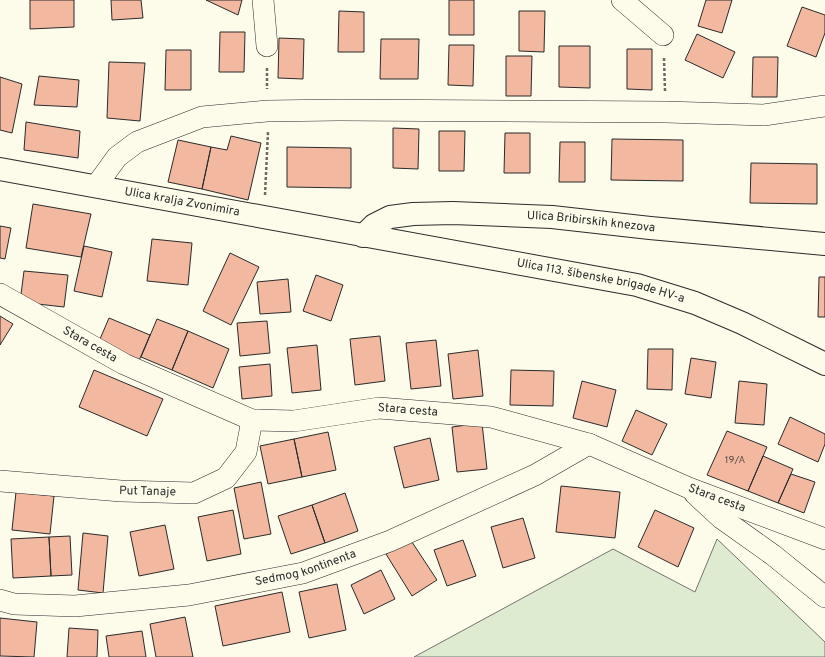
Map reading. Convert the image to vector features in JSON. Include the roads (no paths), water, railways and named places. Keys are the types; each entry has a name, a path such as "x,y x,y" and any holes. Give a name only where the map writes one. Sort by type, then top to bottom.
{"main road":[{"name":"Ulica kralja Zvonimira","path":"0,169 363,236"},
{"name":"Ulica Bribirskih knezova","path":"363,236 374,225 390,217 413,214 453,213 552,217 650,228 825,244"},
{"name":"Ulica 113. šibenske brigade HV-a","path":"363,236 637,285 695,303 742,323 825,364"}],"street":[{"path":"263,0 267,46"},
{"path":"622,0 663,35"},
{"path":"96,186 117,157 137,142 202,117 267,111 307,110 666,112 764,115 825,106"},
{"name":"Stara cesta","path":"0,294 124,364 252,420 294,421 379,408 491,417 589,444 689,488 825,538"},
{"name":"Put Tanaje","path":"4,479 121,491 194,493 226,478 246,452 252,420"},
{"name":"Sedmog kontinenta","path":"0,600 14,604 75,606 189,595 303,573 390,541 535,475 589,444"},
{"path":"689,488 721,518 773,555 825,597"}]}
